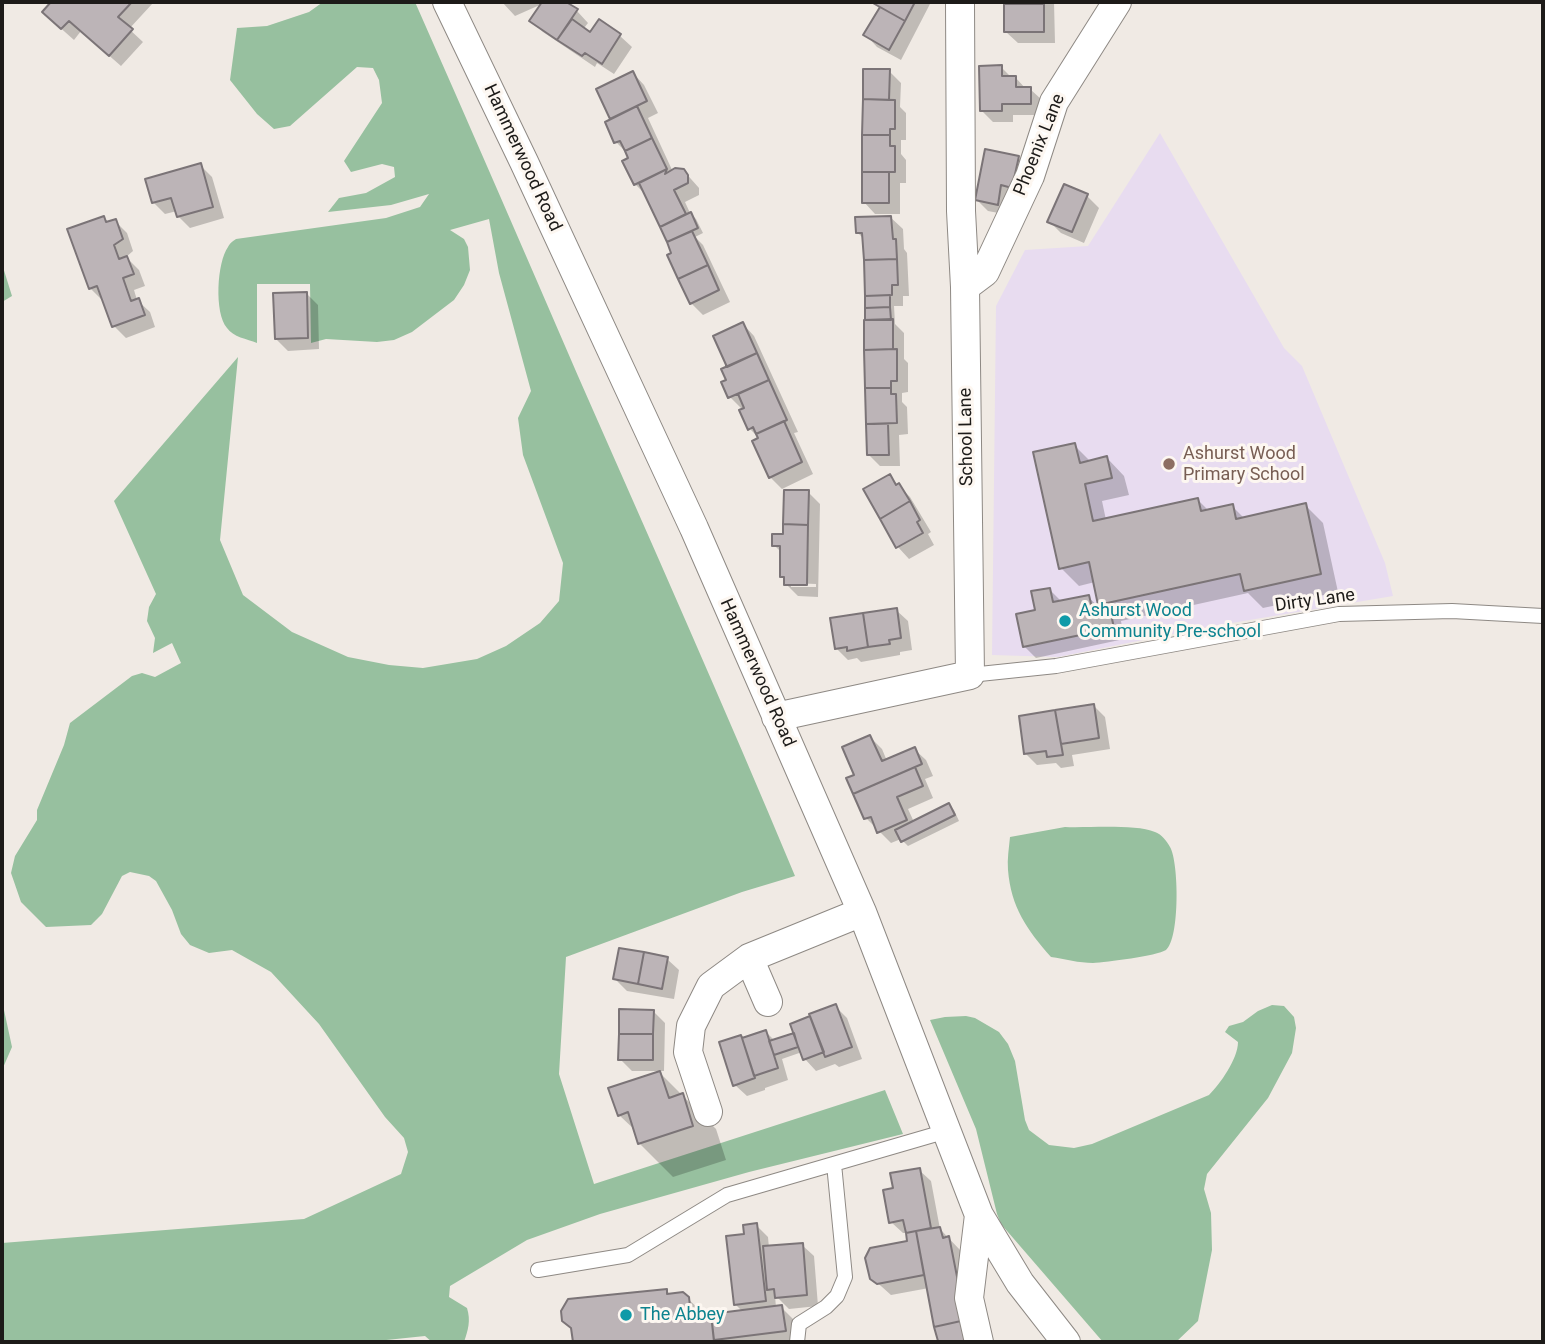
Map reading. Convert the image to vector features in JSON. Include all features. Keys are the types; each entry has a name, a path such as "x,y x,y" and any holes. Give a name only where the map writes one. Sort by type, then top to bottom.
{"street":[{"name":"Hammerwood Road","path":"447,2 694,528 862,912 979,1215 1020,1283 1066,1342"},
{"name":"School Lane","path":"960,2 961,211 965,287 970,676"},
{"name":"Phoenix Lane","path":"965,287 985,272 1030,176 1054,102 1116,2"},
{"path":"776,717 970,676"},
{"path":"708,1112 688,1052 691,1026 711,986 749,958 862,912"},
{"path":"749,958 768,1002"},
{"path":"979,1215 969,1298 979,1342"}],"lane":[{"name":"Dirty Lane","path":"970,676 1056,666 1339,614 1452,611 1543,616"},
{"path":"538,1270 628,1255 727,1195 947,1131"},
{"path":"797,1342 799,1324 826,1307 837,1296 845,1277 834,1164"}],"shaded area":[{"name":"Ashurst Wood Primary School","path":"1160,133 1284,348 1302,366 1385,563 1393,596 1208,627 1058,657 992,655 996,306 1025,250 1088,246"}],"green space":[{"path":"323,2 415,2 795,876 742,892 566,957 559,1074 594,1184 885,1090 903,1134 749,1172 600,1214 527,1240 450,1286 449,1297 467,1308 469,1325 464,1342 432,1342 425,1336 367,1342 2,1342 2,1243 304,1219 401,1174 408,1152 404,1138 385,1117 319,1024 271,972 232,950 209,953 190,945 181,934 156,881 149,876 130,872 122,876 102,914 91,925 46,927 21,902 11,873 15,856 37,820 37,810 64,745 70,723 132,676 142,673 155,677 181,663 172,643 153,653 155,638 147,621 149,607 156,594 114,501 238,357 220,540 243,595 292,632 348,657 423,668 477,659 506,646 540,623 559,601 563,563 523,455 518,418 531,391 499,273 489,219 450,230 464,239 468,247 470,270 464,285 454,300 412,332 394,340 377,342 326,339 311,343 310,284 257,284 257,343 233,334 223,321 219,300 219,275 224,254 236,239 386,218 420,207 429,194 391,205 328,212 339,198 366,193 395,177 394,167 382,164 351,172 344,161 382,103 379,80 373,68 357,67 290,126 274,129 257,114 230,80 237,28 267,26 309,12"},
{"path":"2,264 12,296 2,302"},
{"path":"1065,827 1136,828 1155,832 1166,840 1173,855 1177,900 1174,931 1166,950 1093,963 1051,957 1042,947 1022,917 1013,895 1008,866 1010,837"},
{"path":"1272,1005 1284,1006 1294,1017 1296,1028 1292,1053 1268,1098 1207,1174 1204,1189 1211,1213 1212,1250 1198,1321 1176,1342 1103,1342 1001,1224 976,1129 930,1020 966,1016 975,1018 999,1032 1015,1061 1029,1130 1049,1145 1074,1148 1092,1144 1209,1095 1228,1071 1235,1056 1238,1042 1225,1032 1229,1026 1243,1022"},
{"path":"2,1007 12,1047 2,1070"}],"building":[{"path":"51,2 132,2 118,17 133,29 109,56 69,21 61,29 42,12"},
{"path":"542,2 566,2 578,9 557,40 529,21"},
{"path":"871,2 915,2 905,21"},
{"path":"1044,2 1044,4 1004,4"},
{"path":"1004,4 1044,4 1044,32 1004,32"},
{"path":"880,7 905,21 889,50 863,35"},
{"path":"572,19 590,32 599,19 621,34 602,64 585,53 582,56 557,40"},
{"path":"1002,65 1002,76 1016,76 1016,87 1031,87 1031,104 1002,104 1002,111 980,111 979,66"},
{"path":"863,69 890,69 889,100 863,99"},
{"path":"633,71 647,101 610,119 596,89"},
{"path":"863,99 895,100 895,129 890,129 890,135 862,135"},
{"path":"637,106 652,138 625,151 620,141 614,143 605,122"},
{"path":"862,135 890,135 890,146 895,146 895,172 862,172"},
{"path":"652,138 667,169 634,185 622,161 628,158 625,151"},
{"path":"985,149 1019,156 1012,188 1001,185 998,205 975,200"},
{"path":"201,163 213,207 177,217 171,198 152,203 145,179"},
{"path":"675,168 684,169 688,175 688,183 674,190 686,214 660,227 639,183 667,169 665,174"},
{"path":"862,172 889,172 889,203 862,203"},
{"path":"1064,184 1088,194 1072,232 1047,222"},
{"path":"691,212 698,228 667,242 660,227"},
{"path":"104,216 106,222 116,219 123,239 114,245 119,259 127,256 134,274 123,278 131,301 139,298 145,315 112,327 97,286 89,289 67,229"},
{"path":"891,216 897,259 864,260 862,233 856,233 855,217"},
{"path":"692,231 708,265 678,279 667,255 671,253 667,242"},
{"path":"897,259 898,285 892,285 892,295 865,296 864,260"},
{"path":"708,265 719,290 690,304 678,279"},
{"path":"307,292 308,338 275,339 273,293"},
{"path":"890,295 890,307 865,308 865,296"},
{"path":"890,307 891,320 865,320 865,308"},
{"path":"893,319 893,349 864,350 864,320"},
{"path":"743,322 757,353 727,367 713,336"},
{"path":"897,349 897,381 891,381 891,388 865,388 864,350"},
{"path":"757,353 769,380 728,398 721,382 726,380 721,369"},
{"path":"769,380 787,420 756,434 753,427 748,430 739,410 744,408 738,394"},
{"path":"865,388 891,388 891,394 896,394 897,423 866,424"},
{"path":"784,421 802,462 769,478 752,441 758,438 756,434"},
{"path":"866,424 888,424 889,455 867,455"},
{"name":"Ashurst Wood Primary School","path":"1075,443 1080,463 1107,456 1112,478 1085,484 1093,521 1198,498 1201,511 1233,504 1236,519 1306,503 1321,574 1244,591 1240,574 1098,605 1089,562 1059,569 1033,452"},
{"path":"890,474 910,501 880,519 863,489"},
{"path":"784,490 809,490 808,525 783,524"},
{"path":"910,501 920,520 917,522 923,533 896,548 880,519"},
{"path":"783,524 808,525 807,585 784,585 784,577 780,577 780,546 772,546 772,534 783,534"},
{"name":"Ashurst Wood Community Pre-school","path":"1050,588 1053,602 1089,595 1092,608 1109,605 1114,628 1023,647 1016,614 1035,610 1031,591"},
{"path":"897,608 901,638 889,640 890,644 868,647 863,613"},
{"path":"863,613 868,647 847,651 847,647 835,649 830,618"},
{"path":"1094,704 1099,738 1061,744 1055,710"},
{"path":"1055,710 1063,755 1047,757 1046,751 1024,754 1019,716"},
{"path":"870,735 882,761 915,747 922,764 853,794 846,778 854,775 842,747"},
{"path":"915,767 923,786 897,797 907,820 877,833 871,817 864,819 853,794"},
{"path":"949,803 955,815 901,842 895,830"},
{"path":"619,948 644,952 638,984 613,979"},
{"path":"644,952 668,957 662,989 638,984"},
{"path":"836,1004 852,1047 825,1057 809,1014"},
{"path":"619,1009 654,1010 653,1034 619,1034"},
{"path":"810,1016 824,1052 803,1060 790,1024"},
{"path":"766,1030 778,1068 754,1076 742,1038"},
{"path":"794,1033 798,1047 774,1055 769,1041"},
{"path":"619,1034 653,1034 653,1060 618,1060"},
{"path":"741,1035 755,1078 733,1086 719,1042"},
{"path":"660,1071 669,1098 683,1093 693,1126 638,1144 628,1112 618,1116 608,1088"},
{"path":"920,1168 931,1228 906,1233 903,1220 889,1223 883,1190 893,1188 890,1173"},
{"path":"757,1223 766,1301 734,1305 726,1236 744,1234 743,1225"},
{"path":"940,1227 943,1238 949,1236 964,1312 961,1321 934,1327 916,1231"},
{"path":"916,1231 924,1275 877,1284 870,1279 865,1258 870,1248 907,1241 906,1233"},
{"path":"803,1243 807,1295 775,1298 774,1289 767,1290 763,1246"},
{"name":"The Abbey","path":"667,1289 667,1294 683,1292 689,1297 691,1316 711,1314 714,1342 573,1342 571,1328 562,1321 561,1311 568,1299"},
{"path":"782,1305 786,1331 714,1340 711,1314"},
{"path":"961,1321 965,1342 933,1342 938,1341 934,1327"}],"place":[{"name":"Ashurst Wood Primary School","path":"1169,464"},
{"name":"Ashurst Wood Community Pre-school","path":"1065,621"},
{"name":"The Abbey","path":"626,1315"}]}
